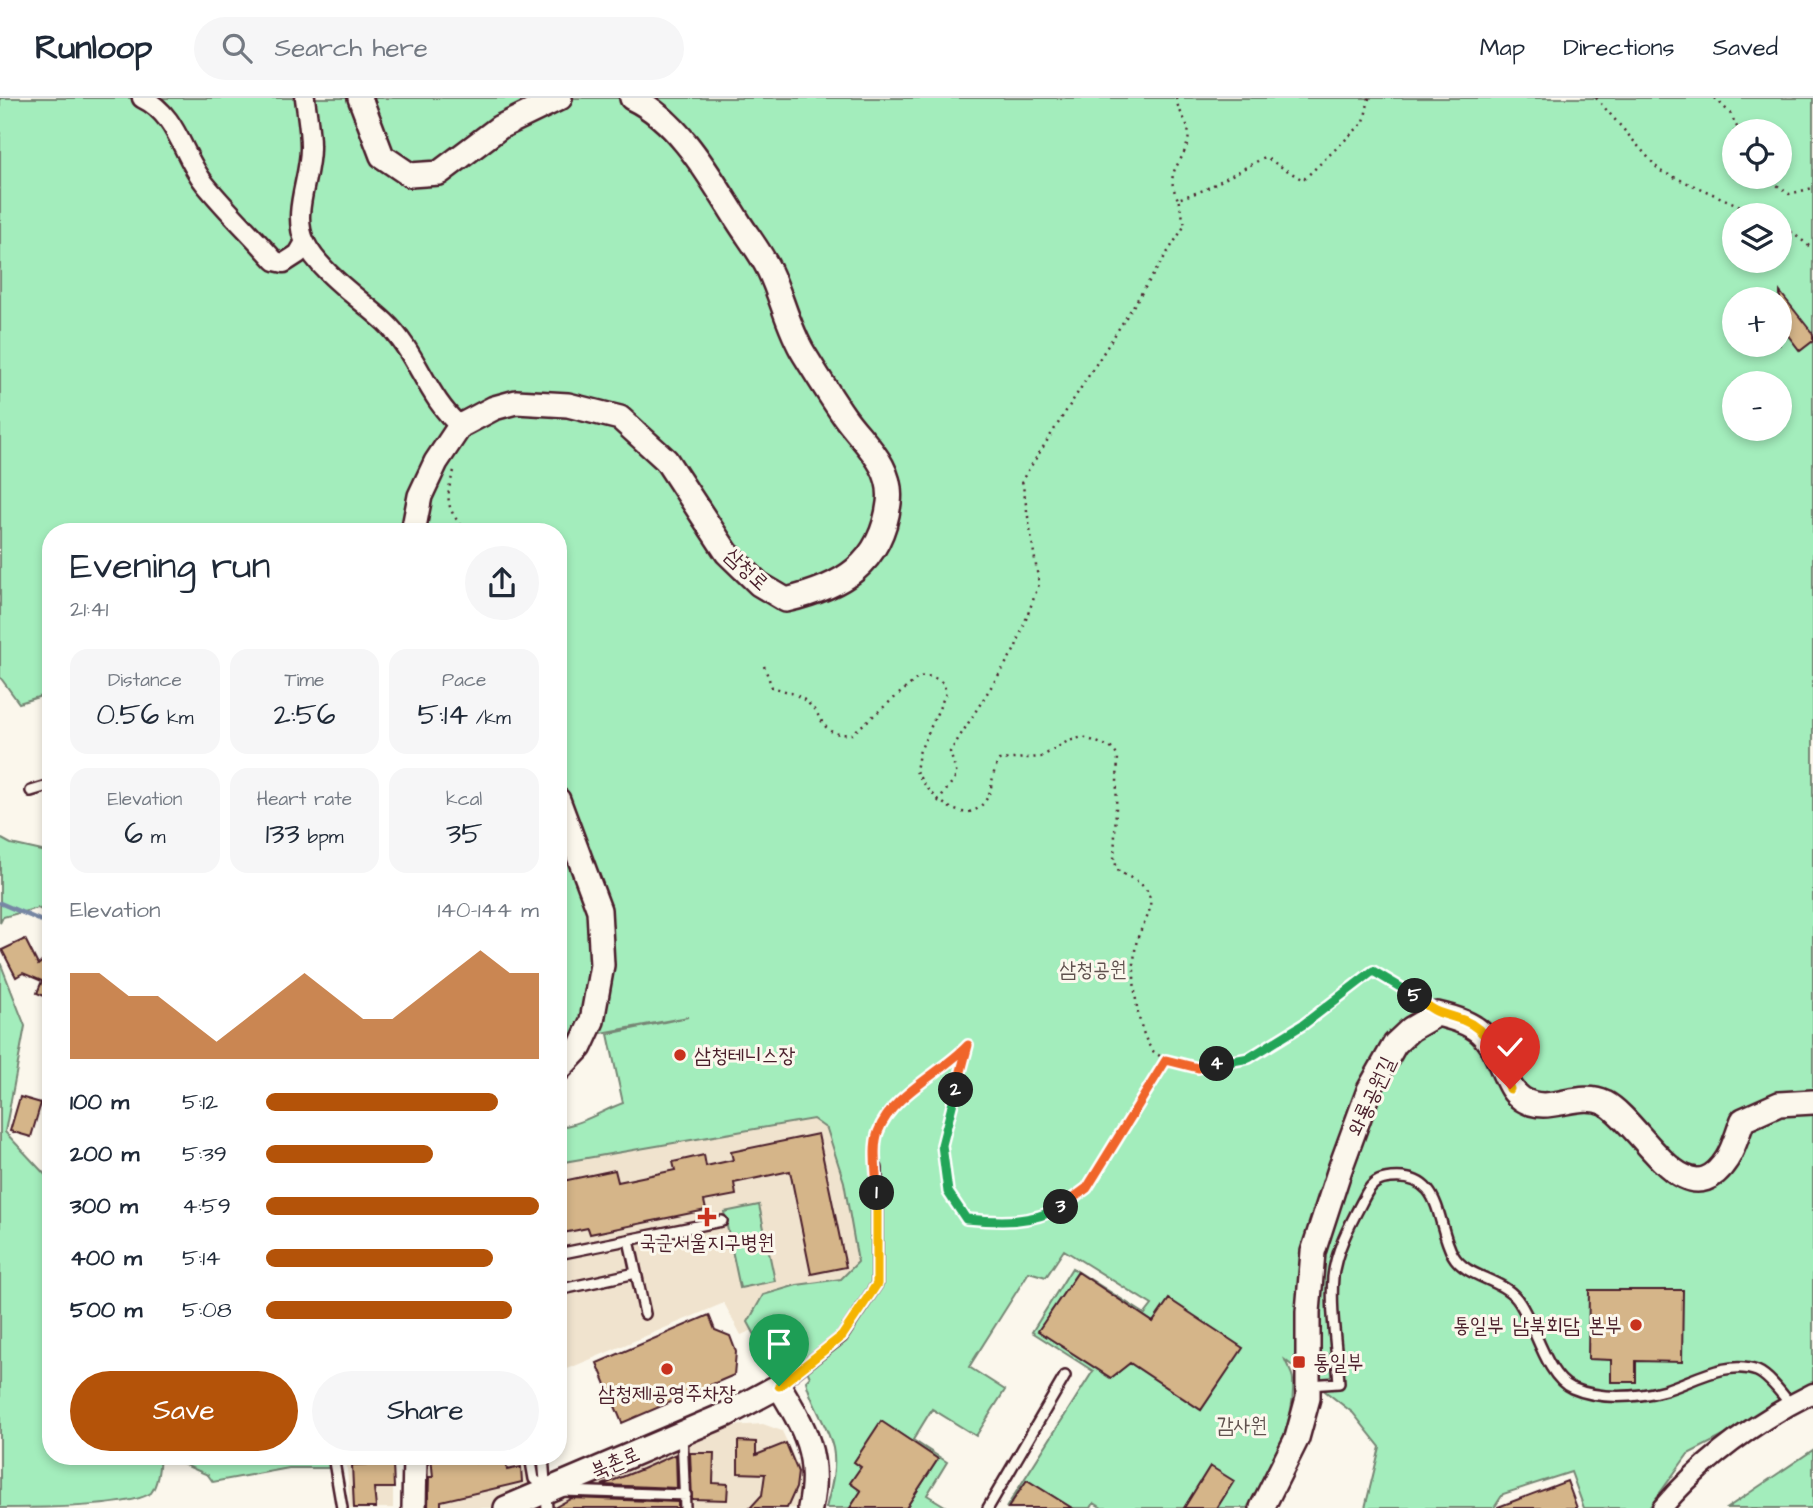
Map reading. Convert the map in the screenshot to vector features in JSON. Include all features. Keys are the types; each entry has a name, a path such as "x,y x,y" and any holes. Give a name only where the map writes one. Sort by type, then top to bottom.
{"street":[{"path":"142,98 152,103 180,135 203,182 275,261 284,263 299,254 305,242 301,208 310,148 305,98"},
{"path":"360,98 382,156 410,175 439,173 500,127 560,98"},
{"name":"삼청로","path":"415,523 420,496 436,462 460,426 494,408 516,402 568,405 620,418 666,460 727,553 760,584 786,600 824,591 862,565 874,547 889,503 888,484 877,455 845,418 802,350 769,269 698,159 648,106 632,98"},
{"path":"305,242 358,302 386,322 414,359 442,411 460,426"},
{"path":"567,824 599,910 602,965 592,1021 580,1047 567,1061"},
{"path":"1437,1014 1464,1020 1493,1044 1510,1089 1524,1100 1542,1106 1567,1101 1604,1102 1627,1119 1670,1171 1689,1180 1711,1177 1727,1159 1744,1120 1779,1104 1813,1102"},
{"name":"와룡공원길","path":"1262,1508 1297,1438 1308,1398 1308,1312 1313,1252 1340,1169 1369,1090 1395,1044 1411,1029 1437,1014"},
{"path":"779,1386 808,1437 814,1460 815,1483 810,1508"},
{"name":"북촌로","path":"506,1508 547,1499 779,1386"},
{"path":"1662,1508 1690,1475 1790,1404 1813,1393"},
{"path":"414,1508 415,1465"}],"lane":[{"path":"32,791 42,788"},
{"name":"북촌로","path":"779,1386 842,1336 877,1284 877,1168"},
{"path":"1308,1385 1339,1382 1333,1278 1338,1255 1368,1190 1379,1179 1398,1177 1412,1179 1432,1194 1453,1255 1464,1268 1498,1283 1517,1299 1558,1377 1570,1388 1594,1395 1637,1396 1666,1390 1700,1376 1735,1368 1757,1371 1790,1404"},
{"path":"567,1252 722,1221"},
{"path":"629,1240 645,1314"},
{"path":"567,1288 636,1273"},
{"path":"988,1508 1065,1376"},
{"path":"682,1433 685,1508"},
{"path":"334,1465 342,1508"},
{"path":"532,1465 534,1479 547,1499"},
{"path":"544,1465 547,1499"},
{"name":"북촌로","path":"547,1499 685,1495"}],"path":[{"path":"938,802 957,775 950,751 1015,649 1039,584 1022,480 1185,225 1172,186 1172,176 1188,142 1189,131 1176,98"},
{"path":"1178,199 1204,190 1265,157 1303,180 1364,122 1369,98"},
{"path":"1596,98 1660,171 1733,203"},
{"path":"1714,98 1733,119"},
{"path":"1782,189 1788,194 1813,188"},
{"path":"1792,232 1813,249"},
{"path":"449,486 448,502 452,515 460,523"},
{"path":"764,666 772,687 799,696 811,706 830,732 841,735 852,734 919,677 929,675 944,684 946,693 942,708 916,764 916,771 924,786 938,802 960,810 976,810 985,803 992,788 991,773 999,760 1041,757 1068,741 1083,737 1110,747 1118,756 1114,860 1119,872 1140,882 1150,897 1149,913 1137,939 1132,964 1140,1025 1152,1050 1166,1060 1198,1068 1249,1058 1304,1024 1373,971 1405,987 1437,1014"},
{"path":"877,1168 877,1133 897,1103 951,1063 968,1045 942,1145 948,1192 966,1219 998,1222 1032,1219 1053,1211 1087,1188 1166,1060"}],"shaded area":[{"name":"국군서울지구병원","path":"826,1110 873,1279 741,1335 724,1303 567,1369 567,1153"},
{"path":"763,1424 782,1431 807,1486 802,1508 527,1508 730,1426"},
{"path":"347,1465 393,1465 393,1508 350,1508"},
{"path":"423,1465 527,1465 531,1493 497,1508 419,1508"}],"green space":[{"path":"0,98 1813,98 1813,1390 1688,1454 1649,1508 1584,1508 1571,1472 1503,1494 1494,1508 1365,1508 1380,1447 1353,1413 1285,1360 1293,1380 1293,1397 1286,1430 1247,1508 1217,1508 1210,1467 1184,1508 1102,1508 1094,1503 1091,1508 1072,1508 1027,1480 1006,1508 1093,1371 1032,1332 1072,1268 1145,1314 1152,1305 1064,1250 1046,1277 1029,1272 969,1367 1005,1390 976,1436 932,1409 913,1440 947,1462 927,1495 948,1508 906,1508 938,1459 882,1422 854,1462 861,1467 850,1483 861,1491 850,1508 826,1508 833,1478 834,1456 827,1431 808,1390 806,1381 810,1377 787,1326 755,1335 748,1322 763,1295 797,1285 841,1279 858,1262 844,1182 827,1129 813,1119 567,1161 567,1126 623,1103 608,1034 688,1017 567,1039 567,523 42,523 42,696 19,703 0,677","holes":["1077,1273 1153,1322 1169,1299 1242,1348 1201,1410 1130,1363 1110,1378 1039,1331"]},
{"path":"0,838 11,844 42,851 42,910 38,908 3,917 0,923"},
{"path":"0,962 25,1026 5,1132 42,1171 42,1465 159,1465 151,1493 140,1498 80,1506 0,1508"},
{"path":"759,1205 775,1281 740,1288 724,1212"},
{"path":"1813,1450 1813,1508 1727,1508"},
{"path":"185,1465 330,1465 330,1468 289,1468 213,1482 208,1475"}],"building":[{"path":"1792,307 1813,334 1813,341 1800,351 1792,341"},
{"path":"25,939 38,965 42,962 42,981 23,973 16,977 2,950"},
{"path":"42,981 42,995 37,993"},
{"path":"20,1097 41,1103 31,1137 10,1131"},
{"path":"818,1134 846,1267 811,1274 790,1171 734,1183 736,1195 704,1201 706,1210 590,1234 588,1228 567,1232 567,1180 615,1170 618,1182 675,1170 673,1162 704,1155 706,1166 733,1160 731,1152"},
{"path":"1078,1272 1153,1322 1169,1299 1243,1348 1201,1410 1130,1363 1111,1378 1038,1331"},
{"name":"통일부 남북회담 본부","path":"1589,1290 1683,1290 1682,1362 1636,1361 1636,1382 1611,1382 1611,1360 1588,1359"},
{"name":"삼청제1공영주차장","path":"709,1315 715,1330 730,1336 736,1352 734,1375 622,1423 597,1363"},
{"path":"881,1421 938,1459 906,1508 850,1508 861,1491 850,1483 861,1467 854,1462"},
{"path":"738,1441 756,1442 756,1455 786,1443 798,1472 796,1488 787,1508 750,1508 762,1495 765,1474 738,1473"},
{"path":"690,1453 714,1453 713,1483 728,1484 727,1500 692,1499"},
{"path":"676,1454 677,1488 602,1485 642,1469"},
{"path":"352,1465 393,1465 394,1488 374,1488 376,1508 354,1508"},
{"path":"432,1465 506,1465 507,1470 521,1467 522,1482 441,1501 441,1508 428,1508 429,1477 433,1477"},
{"path":"1210,1466 1234,1481 1217,1508 1184,1508"},
{"path":"1027,1480 1072,1508 1008,1508"},
{"path":"1567,1481 1577,1508 1498,1508 1498,1507"},
{"path":"572,1498 678,1502 678,1508 554,1508"}],"waterway":[{"path":"0,903 42,921"}],"place":[{"name":"삼청테니스장","path":"680,1055"},
{"name":"국군서울지구병원","path":"707,1217"},
{"name":"통일부 남북회담 본부","path":"1636,1325"},
{"name":"통일부","path":"1299,1362"},
{"name":"삼청제1공영주차장","path":"667,1369"}],"route":[{"path":"779,1386 842,1336 877,1284 877,1133 897,1103 951,1063 968,1045 942,1145 948,1192 966,1219 998,1222 1032,1219 1053,1211 1087,1188 1166,1060 1198,1068 1249,1058 1304,1024 1373,971 1405,987 1437,1014 1464,1020 1475,1027 1493,1044 1510,1089"}],"park label":[{"name":"삼청공원","path":"1093,969"},
{"name":"감사원","path":"1242,1425"}]}
